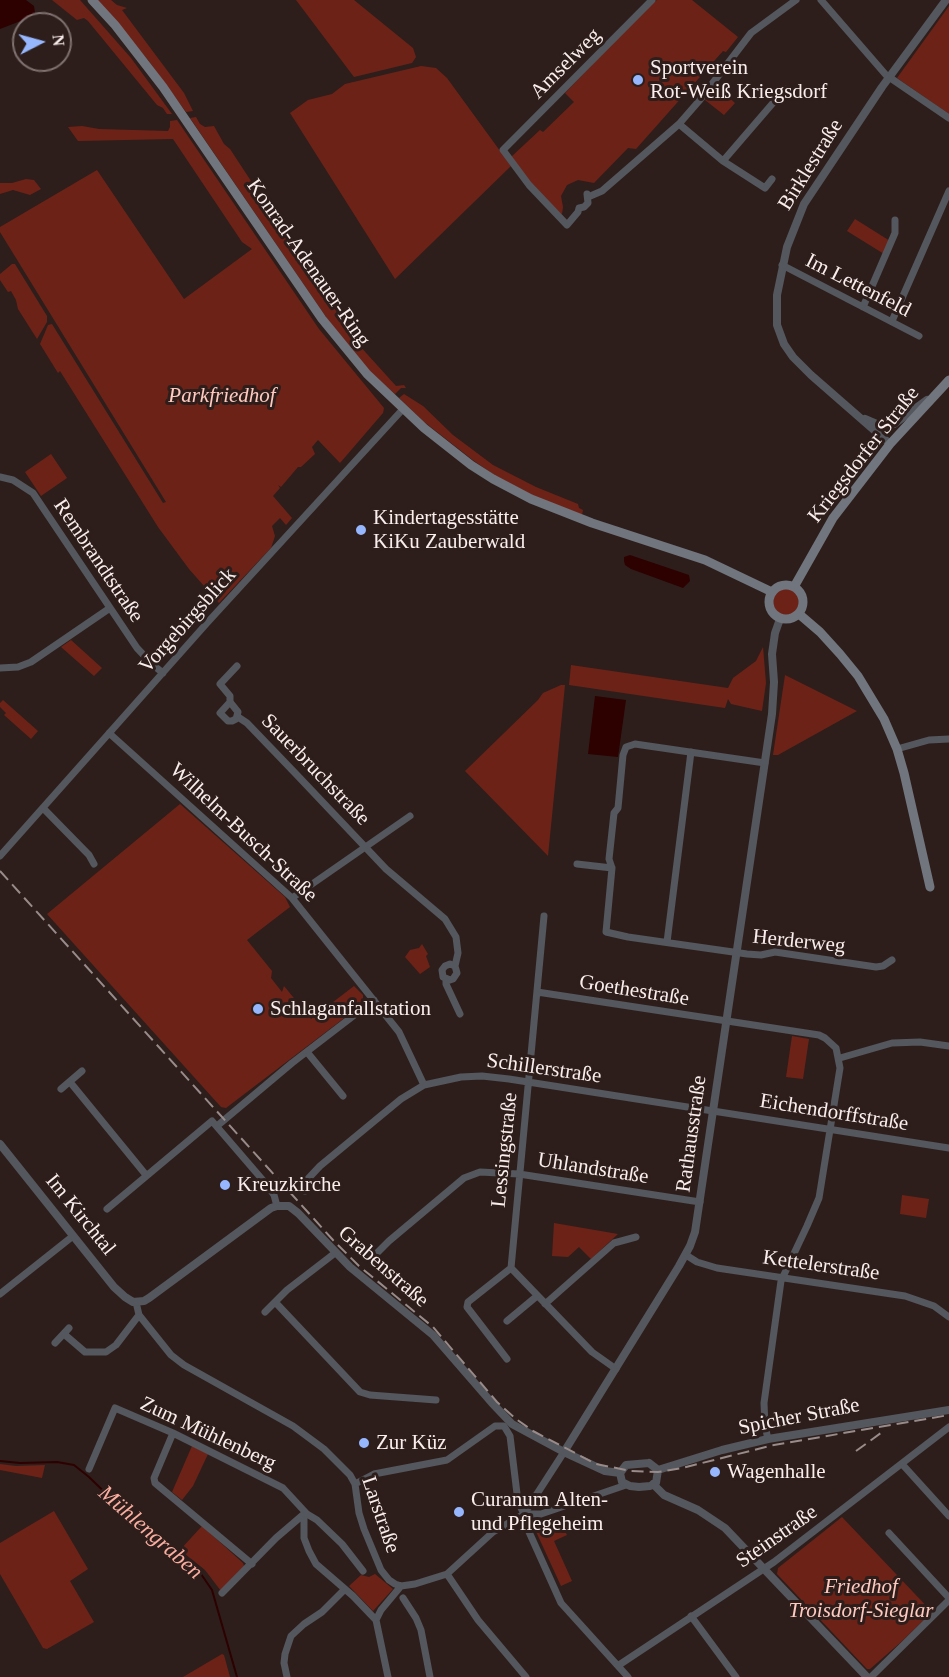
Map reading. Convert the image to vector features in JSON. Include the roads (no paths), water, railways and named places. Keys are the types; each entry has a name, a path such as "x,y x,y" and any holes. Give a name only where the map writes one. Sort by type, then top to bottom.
{"main road":[{"name":"Konrad-Adenauer-Ring","path":"92,0 115,25 169,94 322,319 355,361 403,409 463,459 512,490 566,513 705,560 772,592"},
{"name":"Kriegsdorfer Straße","path":"794,587 833,518 890,444 949,380"},
{"path":"782,586 794,587 803,599 799,614 788,620 780,619 769,607 772,592 782,586"},
{"path":"799,614 820,632 858,676 884,718 897,749 912,803 930,887"}],"street":[{"name":"Amselweg","path":"652,0 503,150 529,185 567,225 579,208 586,205 588,196 602,191 679,124"},
{"path":"772,179 765,188 723,160 679,124 751,33 796,0"},
{"path":"821,0 890,78 949,118"},
{"name":"Birklestraße","path":"890,444 793,357 784,344 777,325 777,295 783,263 793,230 808,198 946,0"},
{"path":"723,160 785,89"},
{"path":"892,321 949,191"},
{"path":"863,307 894,233 895,220"},
{"name":"Im Lettenfeld","path":"783,263 919,336"},
{"name":"Birklestraße","path":"857,415 879,425 894,424 930,398"},
{"name":"Vorgebirgsblick","path":"0,856 403,409"},
{"name":"Rembrandtstraße","path":"0,477 13,480 33,493 137,648 163,673"},
{"path":"0,668 18,667 31,662 110,608"},
{"name":"Rathausstraße","path":"447,1574 493,1532 524,1514 686,1255 695,1232 765,763 774,695 773,646 780,619"},
{"name":"Sauerbruchstraße","path":"237,666 220,684 231,697 230,702 220,713 228,721 238,717"},
{"name":"Sauerbruchstraße","path":"230,702 238,711 238,717"},
{"name":"Sauerbruchstraße","path":"238,717 247,723 401,883 451,926 457,942 458,953 455,966"},
{"name":"Wilhelm-Busch-Straße","path":"109,733 292,898 399,1032 424,1085"},
{"path":"897,749 929,740 949,739"},
{"path":"577,864 612,868 609,859 614,813 618,808 623,754 626,747 635,744 765,763"},
{"path":"667,942 691,752"},
{"path":"43,808 89,855 94,864"},
{"path":"292,898 411,816"},
{"name":"Herderweg","path":"612,868 606,932 628,938 761,955 775,952 876,966 883,966 892,960"},
{"name":"Lessingstraße","path":"511,1268 544,916"},
{"path":"446,979 456,977 455,966 450,964 443,968 442,974 460,1014"},
{"name":"Goethestraße","path":"537,993 819,1035 834,1045 840,1058"},
{"path":"107,1209 146,1175 374,1000"},
{"path":"768,1439 764,1403 781,1281 817,1204 839,1080 840,1058 892,1043 920,1042 949,1046"},
{"path":"307,1052 343,1096"},
{"path":"61,1089 82,1071"},
{"name":"Schillerstraße","path":"304,1191 305,1182 320,1167 401,1099 424,1085 460,1077 474,1076 528,1082 714,1111"},
{"path":"70,1082 146,1175"},
{"name":"Eichendorffstraße","path":"714,1111 949,1148"},
{"path":"136,1302 149,1298 259,1216 277,1206 274,1195 267,1185 214,1124"},
{"name":"Im Kirchtal","path":"0,1144 114,1287 128,1300 136,1302"},
{"name":"Uhlandstraße","path":"374,1263 375,1254 381,1247 464,1178 474,1173 486,1171 519,1174 700,1202"},
{"name":"Grabenstraße","path":"277,1206 289,1206 298,1213 350,1268 433,1335 508,1420 523,1431 604,1471 620,1473"},
{"path":"0,1294 74,1236"},
{"path":"545,1304 614,1243 636,1237"},
{"path":"265,1311 276,1303 287,1290 335,1253"},
{"name":"Kettelerstraße","path":"686,1255 698,1262 717,1268 897,1294 925,1302 948,1314"},
{"path":"507,1359 467,1307 468,1302 511,1268 591,1352 616,1369"},
{"path":"507,1321 537,1296"},
{"name":"Larstraße","path":"136,1302 139,1315 165,1349 177,1360 293,1425 324,1449 350,1475 356,1484 359,1512 378,1562 385,1576 401,1586"},
{"path":"276,1303 360,1392 369,1395 436,1400"},
{"path":"63,1334 86,1352 106,1352 116,1345 139,1315"},
{"path":"55,1343 69,1328"},
{"name":"Zum Mühlenberg","path":"89,1469 115,1408 173,1432 279,1485 306,1514 317,1520 342,1544 363,1571"},
{"name":"Spicher Straße","path":"658,1470 722,1450 768,1439 949,1410"},
{"path":"356,1484 374,1474 447,1460 498,1425 504,1426 510,1436 518,1502 561,1603 628,1677"},
{"name":"Steinstraße","path":"618,1665 791,1549 949,1427"},
{"path":"173,1432 154,1478 155,1483 252,1564"},
{"path":"524,1514 541,1514 626,1485 643,1487 653,1485 658,1478 658,1470 650,1464 631,1463 622,1467 620,1473 622,1482 626,1485"},
{"path":"902,1464 949,1516"},
{"path":"653,1485 664,1495 715,1520 764,1568 867,1677"},
{"path":"222,1593 291,1524 306,1514"},
{"path":"306,1514 304,1538 316,1564 353,1596 376,1620"},
{"path":"871,1677 949,1599 889,1533"},
{"path":"388,1677 376,1627 376,1620 381,1610 401,1586 447,1574 478,1620 526,1677"},
{"path":"287,1677 284,1663 291,1636 322,1612 344,1590"},
{"path":"403,1598 421,1630 430,1677"},
{"path":"691,1616 736,1677"}],"waterway":[{"name":"Mühlengraben","path":"0,1461 57,1462 74,1465 154,1540 201,1574 212,1590 237,1677"}],"railway":[{"path":"0,871 333,1240 359,1266 433,1327 497,1402 533,1431 596,1464 631,1471 658,1472 774,1445 949,1415"},
{"path":"856,1451 885,1430"}],"place":[{"name":"Sportverein Rot-Weiß Kriegsdorf","path":"638,80"},
{"name":"Kindertagesstätte KiKu Zauberwald","path":"361,530"},
{"name":"Schlaganfallstation","path":"258,1009"},
{"name":"Kreuzkirche","path":"225,1185"},
{"name":"Zur Küz","path":"364,1443"},
{"name":"Wagenhalle","path":"715,1472"},
{"name":"Curanum Alten- und Pflegeheim","path":"459,1512"}],"park label":[{"name":"Parkfriedhof","path":"222,396"},
{"name":"Friedhof Troisdorf-Sieglar","path":"861,1599"}]}
